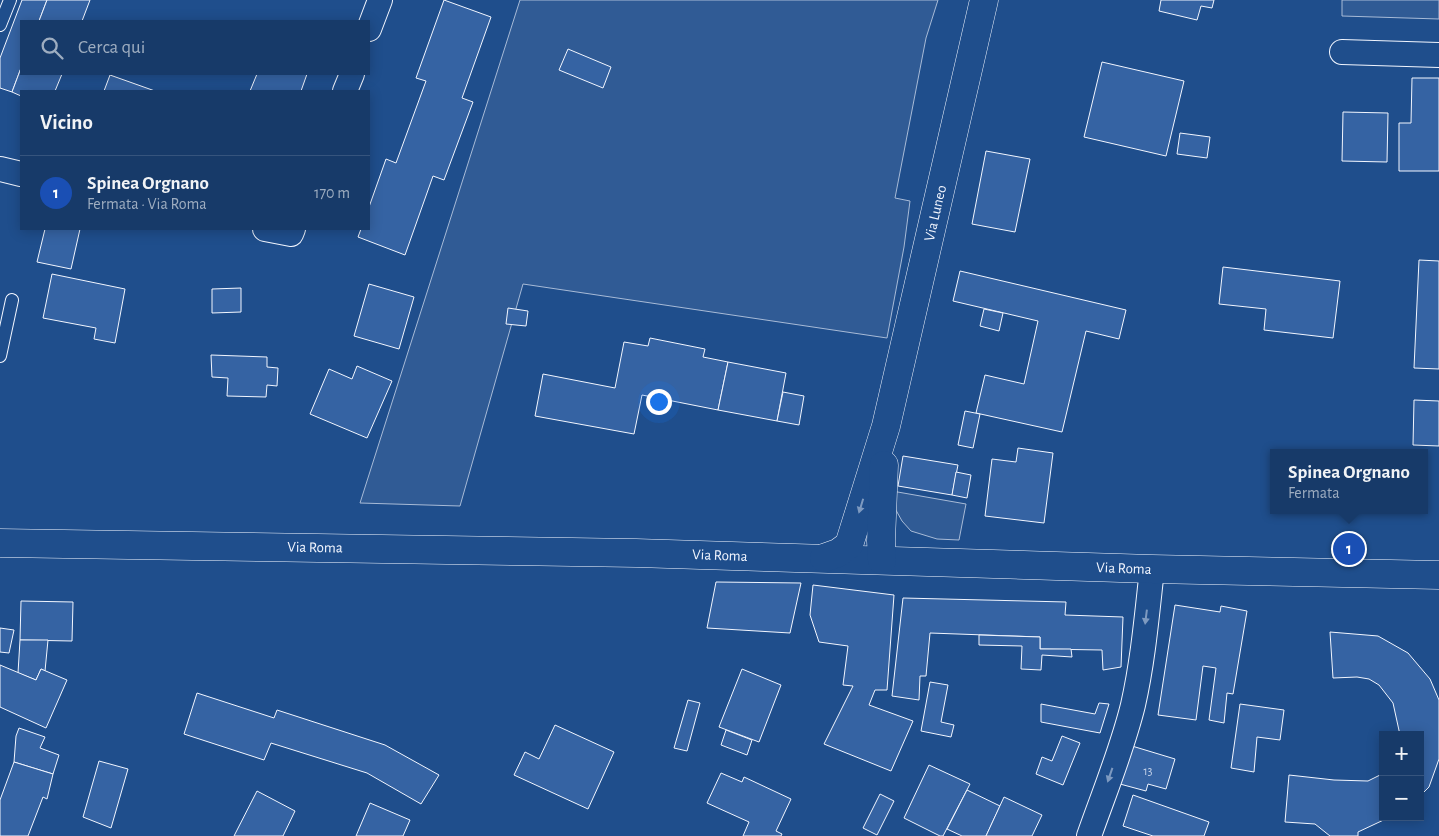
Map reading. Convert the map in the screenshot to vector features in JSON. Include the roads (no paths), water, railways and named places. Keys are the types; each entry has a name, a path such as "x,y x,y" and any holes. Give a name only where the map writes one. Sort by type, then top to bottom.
{"street":[{"path":"370,26 380,0"},
{"name":"Via Luneo","path":"824,558 838,553 849,545 886,426 984,0"},
{"path":"1342,52 1439,55"},
{"path":"345,90 352,75"},
{"path":"0,169 20,174"},
{"path":"275,230 292,232"},
{"name":"Via Luneo","path":"882,560 881,541 886,426"},
{"name":"Via Roma","path":"0,543 617,552 1152,569 1439,575"},
{"path":"1089,836 1132,706 1141,658 1152,569"}],"lane":[{"path":"0,25 10,0"},
{"path":"0,356 12,300"}],"place":[{"name":"Spinea Orgnano","path":"1349,549"}]}
